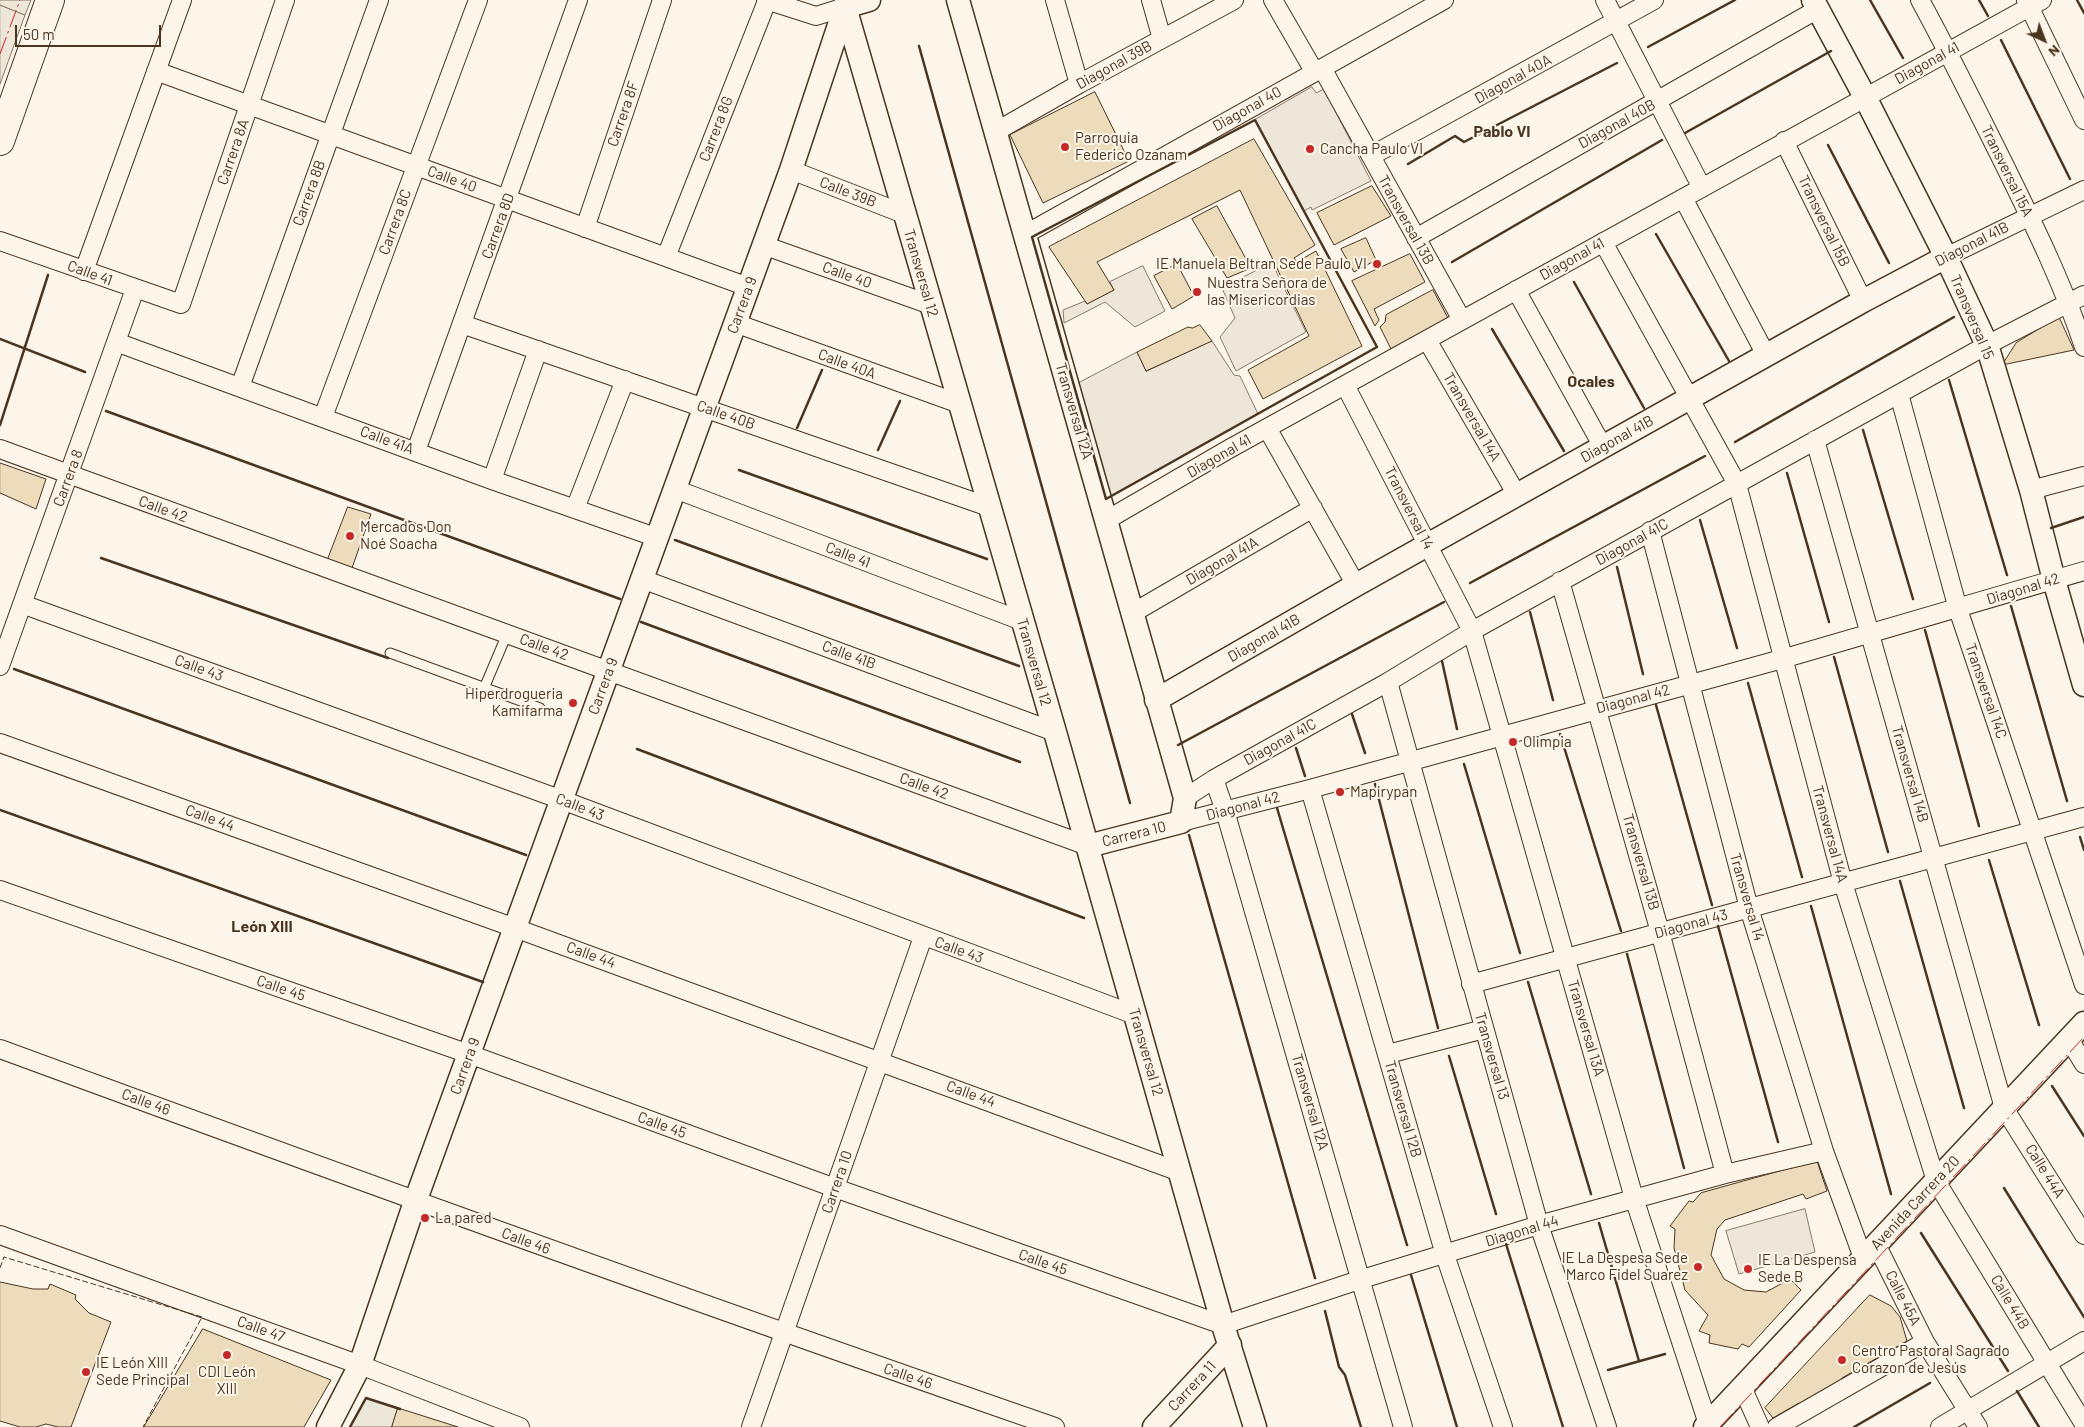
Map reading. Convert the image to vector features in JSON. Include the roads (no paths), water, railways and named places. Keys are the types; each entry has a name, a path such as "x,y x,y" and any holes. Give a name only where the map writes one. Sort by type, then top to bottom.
{"main road":[{"path":"0,141 50,0"}],"street":[{"path":"84,271 182,0"},
{"name":"Carrera 8A","path":"181,304 285,0"},
{"name":"Carrera 8B","path":"240,387 379,0"},
{"name":"Carrera 8C","path":"324,416 478,0"},
{"name":"Carrera 8D","path":"416,451 508,200 578,0"},
{"name":"Carrera 8F","path":"585,228 662,0"},
{"path":"766,0 816,16 845,3 869,0"},
{"name":"Carrera 8G","path":"666,257 766,0"},
{"name":"Transversal 12A","path":"958,0 1131,614 1185,798 1181,822"},
{"path":"1055,0 1079,84"},
{"path":"1151,0 1162,39"},
{"name":"Diagonal 39B","path":"995,132 1234,0"},
{"name":"Transversal 13B","path":"1273,0 1371,156 1462,320"},
{"name":"Diagonal 40","path":"1024,235 1444,0"},
{"path":"1605,0 1702,188"},
{"name":"Diagonal 40A","path":"1371,156 1654,0"},
{"name":"Transversal 15A","path":"1920,0 1948,52 2029,216 2077,298 2084,347"},
{"path":"2032,2 2084,120"},
{"name":"Diagonal 41","path":"1105,521 1267,428 1948,52 2032,2"},
{"name":"Carrera 9","path":"328,1427 360,1365 469,1054 791,170 845,3"},
{"name":"Transversal 12","path":"845,3 930,305 1088,846 1227,1335"},
{"name":"Transversal 15","path":"1815,5 1865,97 1946,257 1987,344 2032,490 2054,580 2084,685"},
{"name":"Diagonal 40B","path":"1416,238 1658,102 1815,5"},
{"name":"Calle 40","path":"156,71 748,287"},
{"name":"Transversal 15B","path":"1784,142 1863,301"},
{"name":"Calle 39B","path":"791,170 904,214"},
{"name":"Diagonal 41B","path":"1156,700 1428,544 1863,301 1946,257 2084,190"},
{"path":"1683,198 1766,355"},
{"name":"Calle 41","path":"0,242 181,304"},
{"path":"1603,242 1737,484"},
{"name":"Calle 40","path":"764,245 930,305"},
{"name":"Carrera 8","path":"0,666 136,289"},
{"path":"1516,290 1603,447"},
{"name":"Diagonal 41C","path":"1185,798 1214,779 1388,682 1472,630 1987,344 2077,298"},
{"name":"Calle 40A","path":"735,323 960,404"},
{"name":"Calle 40B","path":"462,324 989,507"},
{"name":"Transversal 14A","path":"1427,340 1517,495"},
{"name":"Calle 41A","path":"116,342 324,416 492,480 658,538"},
{"path":"492,480 538,350"},
{"path":"575,509 625,380"},
{"name":"Transversal 14","path":"1345,385 1472,630"},
{"name":"Transversal 14C","path":"1899,394 1958,609 2084,985"},
{"path":"1267,428 1356,585"},
{"name":"Transversal 14B","path":"1815,440 2004,1108"},
{"name":"Calle 42","path":"0,450 1088,846"},
{"path":"2032,490 2084,476"},
{"name":"Transversal 14A","path":"1737,484 1842,883 1936,1181"},
{"name":"Calle 41","path":"675,489 1022,621"},
{"name":"Diagonal 41A","path":"1131,614 1312,508"},
{"name":"Transversal 14","path":"1650,532 1749,908 1824,1151 1870,1251"},
{"name":"Diagonal 42","path":"1181,822 1310,789 1782,659 2084,571"},
{"name":"Calle 41B","path":"642,579 1055,732"},
{"name":"Transversal 13B","path":"1560,581 1660,932 1725,1174"},
{"name":"Calle 43","path":"22,604 562,800 1135,1015"},
{"name":"Transversal 13A","path":"1472,630 1634,1198 1706,1425"},
{"name":"Transversal 13","path":"1388,682 1539,1225 1607,1427"},
{"name":"Calle 44","path":"0,743 880,1060 1180,1172"},
{"name":"Transversal 12A","path":"1214,779 1362,1279 1403,1427"},
{"name":"Transversal 12B","path":"1310,789 1445,1255 1503,1427"},
{"name":"Diagonal 43","path":"1471,984 2084,817"},
{"name":"Carrera 10","path":"1088,846 1181,822"},
{"name":"Calle 45","path":"0,890 469,1054 835,1188 1227,1335"},
{"name":"Carrera 10","path":"751,1427 924,936"},
{"name":"Avenida Carrera 20","path":"1706,1425 2084,1023"},
{"path":"1388,1054 1484,1029"},
{"path":"2069,1039 2084,1064"},
{"name":"Calle 46","path":"0,1049 416,1202 784,1334 1055,1427"},
{"name":"Calle 44A","path":"2004,1108 2084,1236"},
{"name":"Diagonal 44","path":"1227,1335 1362,1279 1634,1198 1824,1151"},
{"name":"Calle 44B","path":"1936,1181 2084,1424"},
{"name":"Calle 47","path":"0,1235 360,1365 520,1427"},
{"name":"Calle 45A","path":"1870,1251 1978,1427"},
{"path":"1227,1335 1255,1427"},
{"name":"Carrera 11","path":"1154,1427 1227,1335"},
{"path":"1940,1427 2084,1341"},
{"path":"1777,1427 1925,1342"},
{"path":"1742,1387 1760,1427"}],"lane":[{"path":"485,686 507,634"},
{"path":"390,653 485,686 540,708"}],"place":[{"name":"Parroquia Federico Ozanam","path":"1065,147"},
{"name":"Cancha Paulo VI","path":"1310,149"},
{"name":"IE Manuela Beltran Sede Paulo VI","path":"1377,264"},
{"name":"Nuestra Señora de las Misericordias","path":"1197,292"},
{"name":"Mercados Don Noé Soacha","path":"350,536"},
{"name":"Hiperdrogueria Kamifarma","path":"573,703"},
{"name":"Olimpia","path":"1513,742"},
{"name":"Mapirypan","path":"1340,792"},
{"name":"La pared","path":"425,1218"},
{"name":"IE La Despesa Sede Marco Fidel Suarez","path":"1698,1267"},
{"name":"IE La Despensa Sede B","path":"1748,1269"},
{"name":"CDI León XIII","path":"227,1355"},
{"name":"Centro Pastoral Sagrado Corazon de Jesús","path":"1842,1360"},
{"name":"IE León XIII Sede Principal","path":"86,1372"}],"district":[{"name":"Pablo VI","path":"1502,132"},
{"name":"Ocales","path":"1591,382"},
{"name":"León XIII","path":"262,927"}]}
